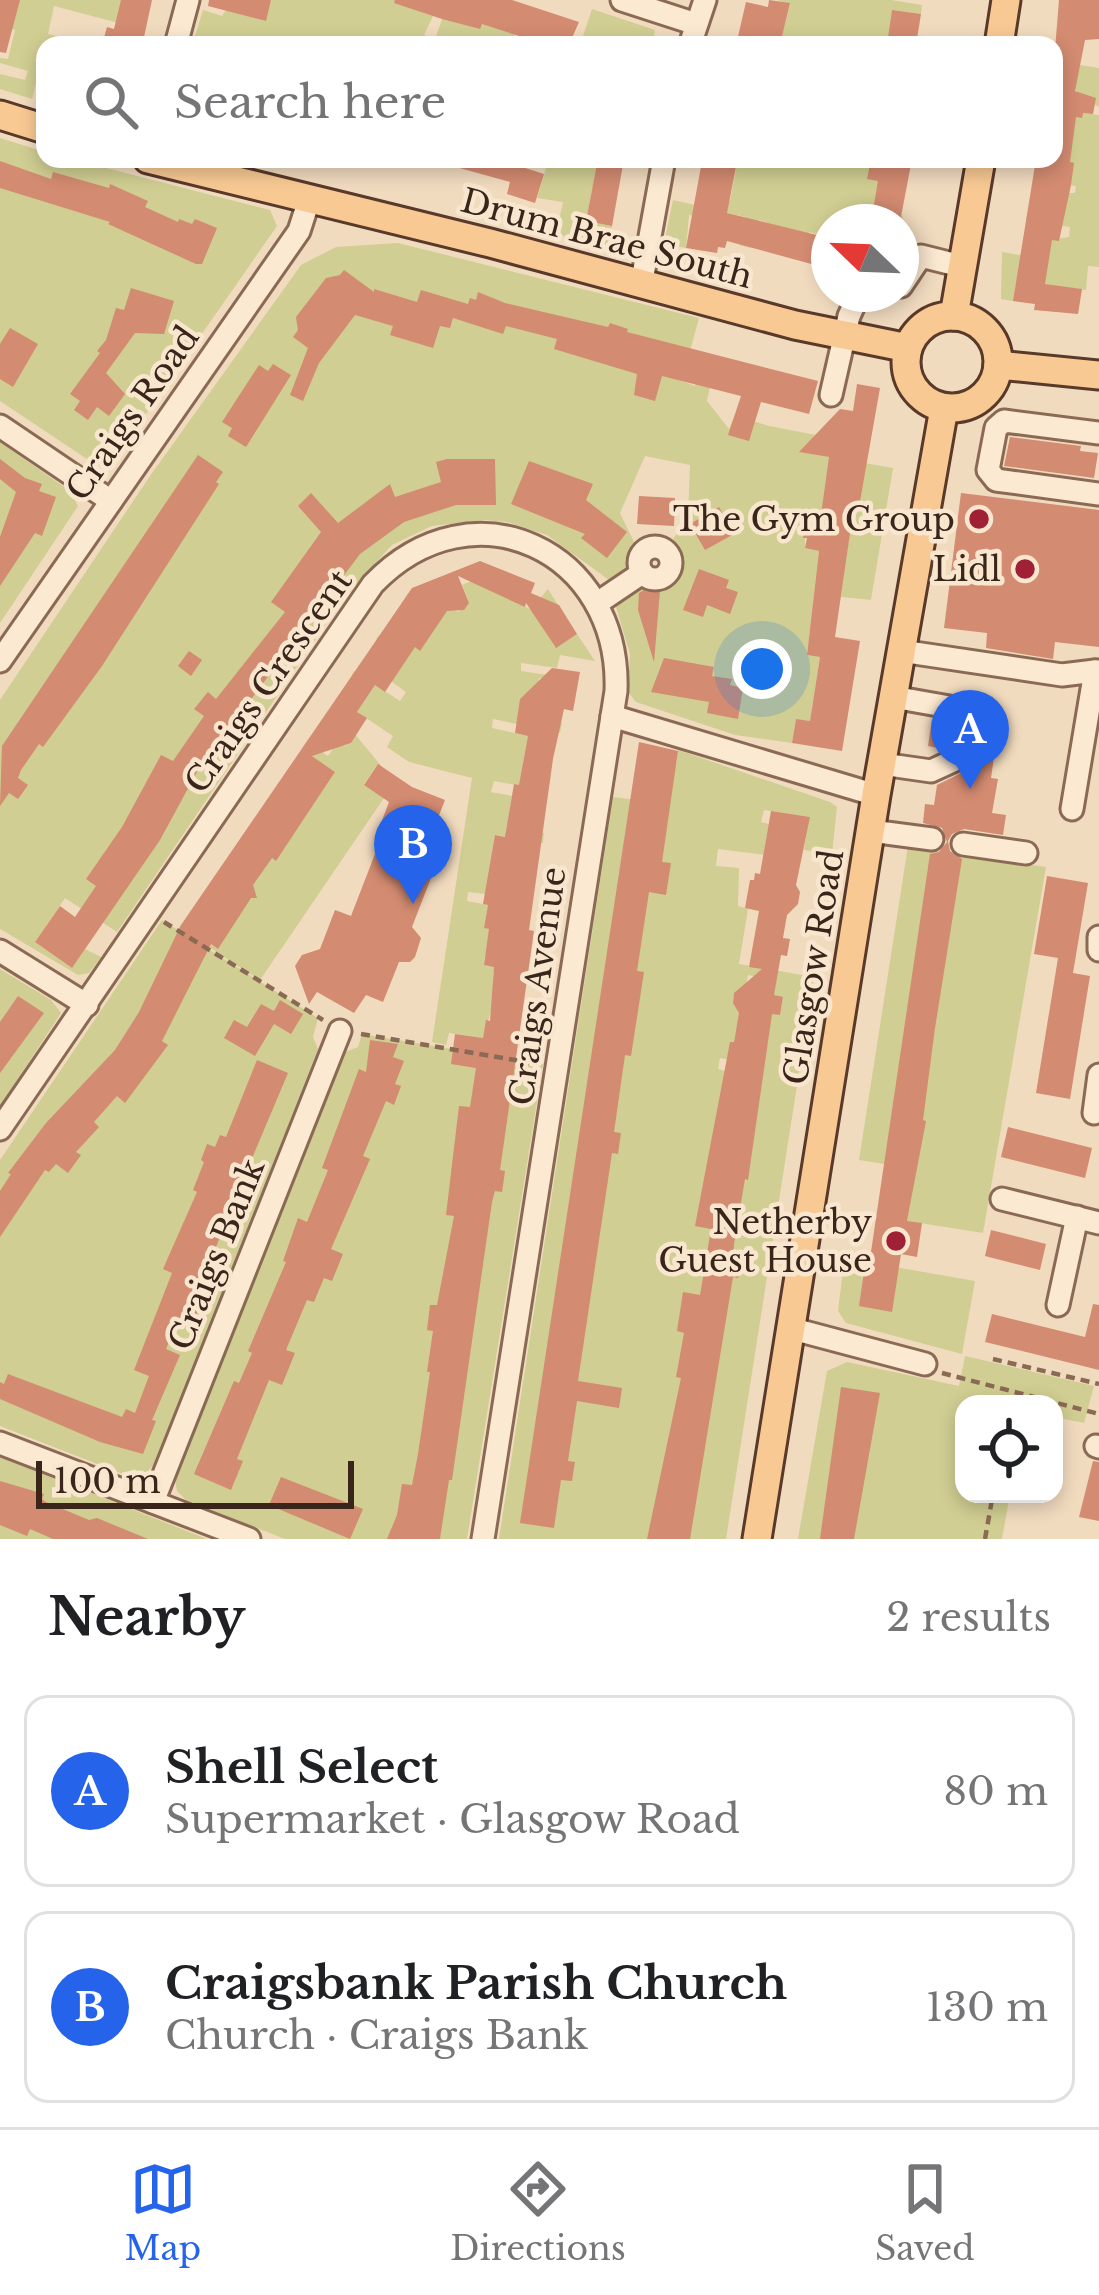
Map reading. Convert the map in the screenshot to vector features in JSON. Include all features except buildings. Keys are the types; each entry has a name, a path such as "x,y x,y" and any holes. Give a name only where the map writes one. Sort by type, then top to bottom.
{"main road":[{"path":"1000,36 1006,0"},
{"path":"0,116 36,126"},
{"name":"Drum Brae South","path":"183,168 490,242 844,338 908,349"},
{"path":"954,316 979,168"},
{"path":"954,316 981,326 991,337 998,365 985,395 966,406 944,408 915,391 906,371 908,349 920,328 954,316"},
{"path":"998,365 1099,375"},
{"name":"Glasgow Road","path":"757,1539 944,408"}],"street":[{"path":"178,36 188,0"},
{"path":"622,0 693,35 705,0"},
{"path":"641,286 662,168"},
{"name":"Craigs Road","path":"0,661 299,231 309,200"},
{"path":"919,259 961,266"},
{"path":"831,395 853,312"},
{"path":"1099,433 1004,421 996,428 988,470 996,480 1099,494"},
{"path":"0,426 111,501"},
{"name":"Craigs Crescent","path":"0,1129 390,566 440,539 496,535 523,541 557,559 599,602 616,657 612,716"},
{"path":"599,602 642,573"},
{"path":"901,651 1062,675 1097,671 1072,808"},
{"path":"882,764 931,771 968,754 974,718 955,707 893,697"},
{"path":"612,716 877,795"},
{"name":"Craigs Avenue","path":"483,1539 612,716"},
{"path":"871,831 932,839"},
{"path":"963,844 1026,853"},
{"path":"1099,937 1099,950"},
{"path":"0,951 87,1004"},
{"name":"Craigs Bank","path":"153,1502 340,1031"},
{"path":"1094,1113 1099,1075"},
{"path":"1002,1199 1088,1220 1058,1305"},
{"path":"793,1328 925,1364"},
{"path":"0,1443 249,1539"}],"path":[{"path":"993,1360 1099,1384"},
{"path":"925,1364 941,1373 1099,1414"},
{"path":"985,1539 991,1503"}],"shaded area":[{"path":"20,0 121,0 145,30 54,6 48,34 56,36 36,36 32,99 0,89 0,74 25,80 28,71 0,63 0,58 8,59 15,30 0,25"},
{"path":"271,0 419,0 416,10 433,16 427,36 195,36 203,10 222,16 226,10 265,21"},
{"path":"449,0 470,26 479,29 490,0 515,35 436,36"},
{"path":"777,0 891,0 922,5 921,14 892,10 890,36 782,36 790,4"},
{"path":"592,9 655,30 654,36 583,36"},
{"path":"1063,62 1099,68 1099,107 1063,78"},
{"path":"1099,115 1099,267 1088,266 1086,290 1017,280 1013,301 1001,299 1002,252 1020,255 1069,237 1070,227 1026,221 1027,212 1055,216 1069,193 1075,193 1076,186 1033,180 1063,168 1071,116"},
{"path":"0,138 36,149 36,168 106,168 270,210 277,226 107,464 90,461 0,401"},
{"path":"546,168 597,168 586,221 612,226 607,247 556,234 563,202 537,198"},
{"path":"736,168 882,168 874,204 811,204 811,233 807,235 759,220 751,248 739,245 746,217 723,212 721,221 689,215 686,248 664,244 673,200 712,209 715,199 730,201"},
{"path":"398,243 699,318 682,381 695,386 698,379 711,382 707,401 729,429 735,415 816,435 801,452 893,468 871,600 841,597 850,530 805,524 805,548 819,551 807,655 820,657 810,721 796,720 792,743 735,735 636,702 628,692 630,654 614,600 640,585 659,588 674,575 677,559 668,546 688,518 690,465 645,456 620,513 636,546 628,571 609,580 547,535 507,522 432,526 392,545 344,597 117,932 65,898 35,942 72,968 85,949 101,957 89,973 78,975 0,929 0,700 150,476 301,265 336,247"},
{"path":"0,442 70,491 78,506 0,623"},
{"path":"481,583 530,609 548,589 558,605 537,619 555,647 577,634 595,661 560,655 557,668 521,663 521,671 554,676 553,680 539,678 533,718 562,723 560,733 493,719 492,728 528,736 522,770 551,774 548,791 494,781 491,792 512,796 516,829 544,833 543,843 495,835 491,859 513,864 485,894 468,892 467,901 488,905 484,928 502,931 485,955 484,965 505,969 493,972 493,1004 483,1038 449,1033 446,1045 432,1042 472,778 409,762 387,747 393,736 357,712 373,688 352,675 354,671 400,701 406,692 385,677 402,667 396,663 400,656 376,639 379,635 402,650 436,627 402,603 408,593 427,614 448,607 458,612 469,603 462,585"},
{"path":"354,733 383,768 377,765 364,784 384,798 260,980 179,928 182,924 218,949 247,899 256,895 247,883 266,854 276,861 290,832 294,834 335,772 302,749 307,741 328,756 338,742 351,743"},
{"path":"678,750 837,807 832,854 804,850 809,817 764,810 761,822 769,824 765,845 783,849 781,857 718,849 716,866 739,868 738,906 748,909 739,964 814,977 726,1539 499,1539 613,797 670,804 671,795 665,793 669,765 676,765","holes":["748,975 776,980 774,995 783,998 780,1014 771,1014 764,1030 748,1027 749,1018 741,1016 742,1009 733,1002 734,993 745,991","736,1031 768,1036 762,1070 749,1068 747,1079 718,1069 720,1058 731,1060 730,1043","729,1082 760,1087 754,1121 734,1118 730,1135 714,1132 715,1122 722,1122 724,1108 720,1106"]},
{"path":"908,846 1046,867 983,1233 907,1221 916,1169 859,1160"},
{"path":"162,920 318,1018 313,1037 318,1049 154,1464 145,1475 133,1478 0,1426 0,1160"},
{"path":"0,969 51,1000 61,1013 0,1106"},
{"path":"362,1034 543,1064 467,1539 285,1539 186,1500 177,1491 175,1479 343,1053 358,1047"},
{"path":"866,1262 975,1281 962,1354 846,1323 838,1311 843,1271 863,1275"},
{"path":"965,1356 1094,1386 1084,1423 1063,1419 1063,1395 955,1395 955,1503 1008,1503 1002,1539 798,1539 827,1371 847,1362 959,1386"},
{"path":"0,1457 207,1539 0,1539"}],"place":[{"name":"The Gym Group","path":"979,519"},
{"name":"Lidl","path":"1025,569"},
{"name":"Shell Select","path":"970,789"},
{"name":"Craigsbank Parish Church","path":"413,904"},
{"name":"Netherby Guest House","path":"896,1241"}]}
